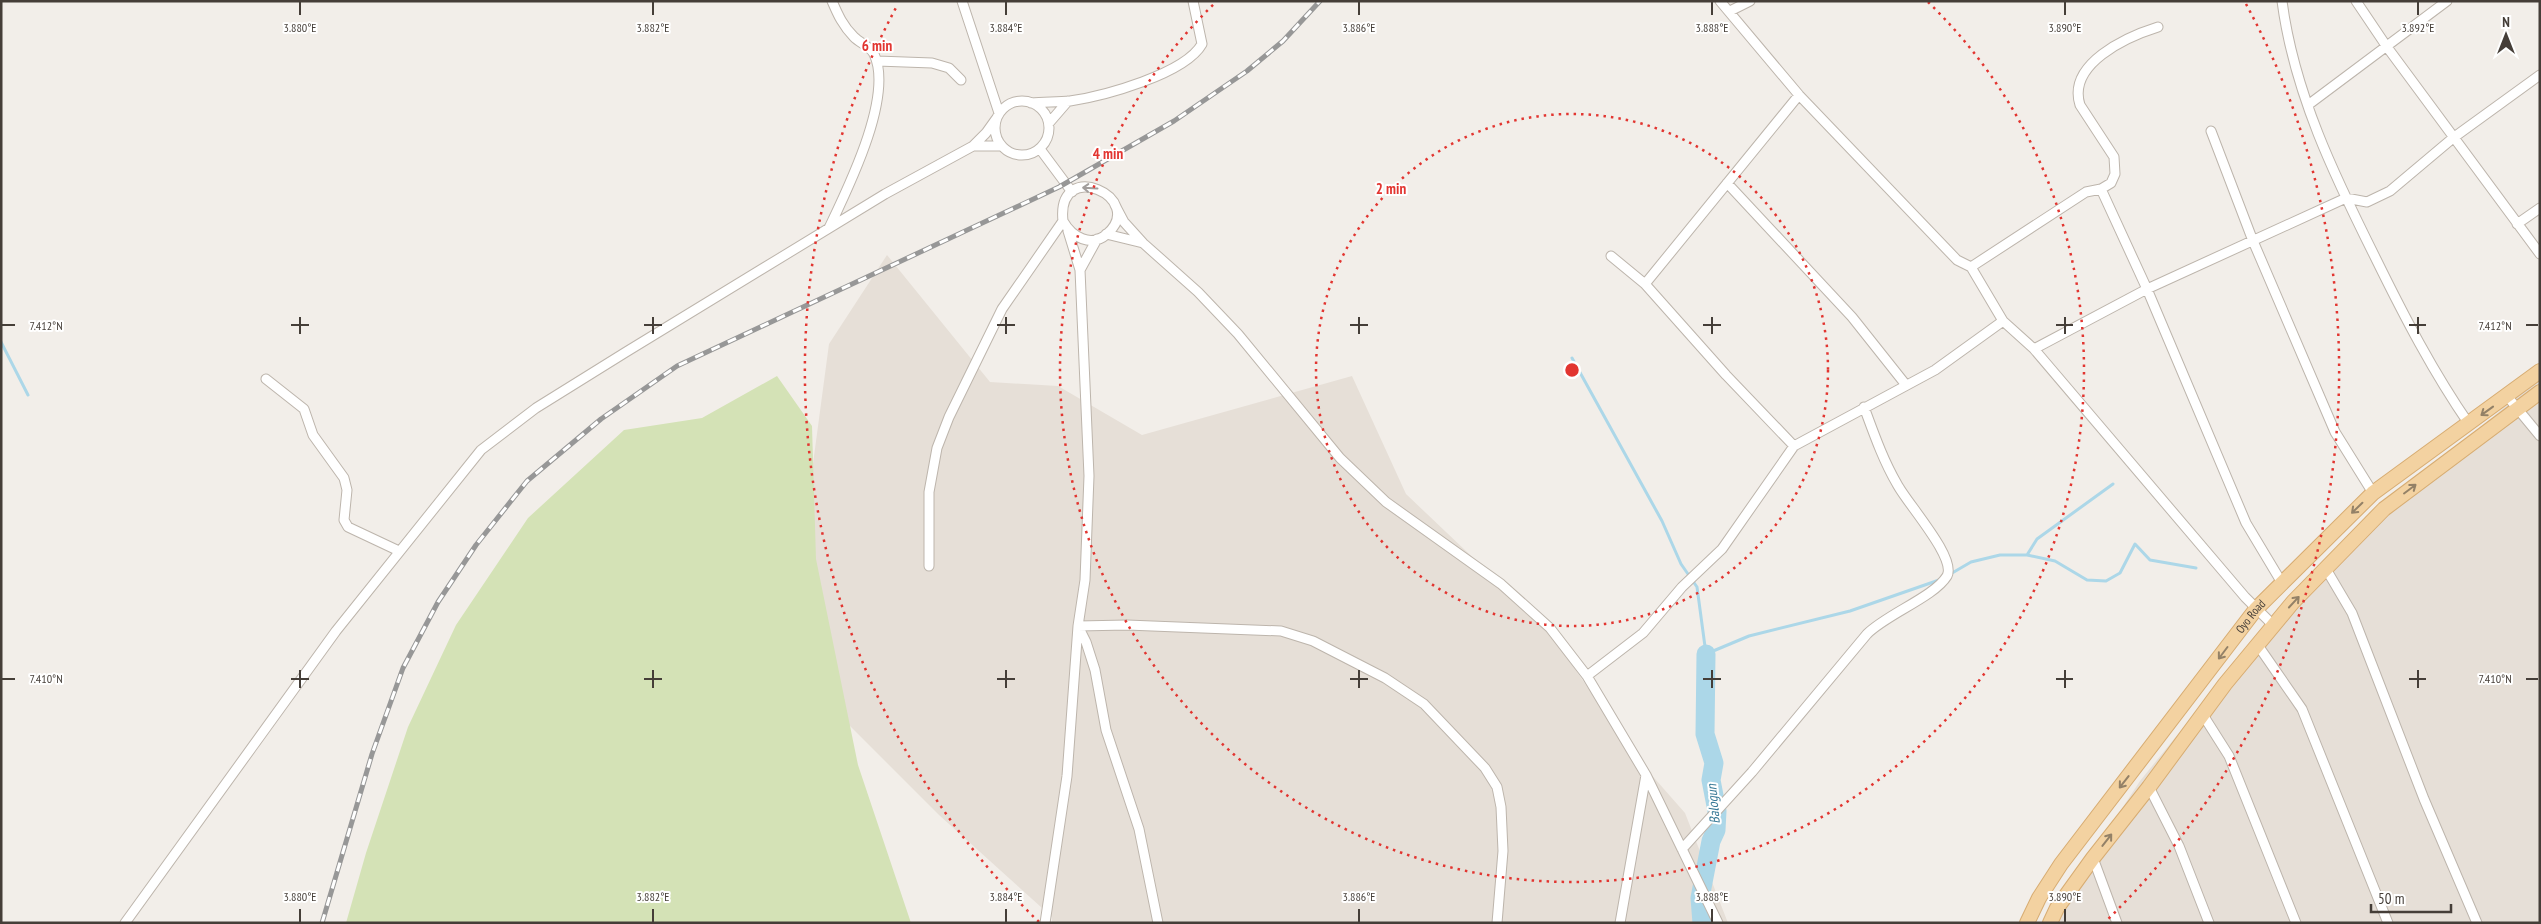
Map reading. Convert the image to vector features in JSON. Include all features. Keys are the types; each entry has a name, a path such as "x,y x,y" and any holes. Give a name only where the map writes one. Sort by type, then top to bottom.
{"main road":[{"name":"Oyo Road","path":"2027,923 2039,898 2061,864 2256,609 2373,493 2440,442 2469,424 2540,371"},
{"name":"Oyo Road","path":"2050,923 2057,908 2093,858 2257,644 2273,626 2384,509 2540,392"}],"street":[{"path":"829,228 858,160 876,106 880,72 874,52 855,38 842,24 832,1"},
{"path":"962,1 998,116 995,133 1001,146 1012,154 1027,155 1040,149 1048,138 1049,123 1043,111 1031,102"},
{"path":"125,923 336,631 466,467 497,436 544,403 829,228 973,146 1010,104 1068,101 1102,95 1156,75 1188,60 1202,44 1194,1"},
{"path":"1720,1 1799,95 1957,260 1971,267 2003,321 2034,349 2256,609 2273,626"},
{"path":"1730,12 1750,1"},
{"path":"2282,1 2293,56 2308,105 2346,198 2408,323 2451,398 2469,424"},
{"path":"2356,1 2453,138 2540,254"},
{"path":"2308,105 2447,1"},
{"path":"1971,267 2086,192 2101,189 2112,184 2115,174 2114,157 2080,105 2077,96 2078,82 2088,65 2097,58 2144,31 2158,27"},
{"path":"877,61 932,63 949,68 961,80"},
{"path":"2034,349 2147,289 2346,198 2367,202 2390,191 2453,138 2540,75"},
{"path":"1645,284 1799,95"},
{"path":"1049,123 1068,101"},
{"path":"2211,131 2253,242 2335,432 2373,493"},
{"path":"973,146 1001,146"},
{"path":"1040,149 1072,192"},
{"path":"1727,183 1852,317 1906,385"},
{"path":"1045,923 1067,776 1078,626 1085,580 1089,476 1080,270 1068,230 1063,221 1062,210 1065,200 1072,192 1081,187 1092,186 1102,189 1110,196 1124,222 1143,243 1198,292 1238,334 1340,458 1386,502 1501,584 1527,605 1550,628 1587,676 1646,775 1718,923"},
{"path":"2101,189 2147,289 2246,523 2282,582"},
{"path":"1068,230 1076,237 1086,240 1097,239 1106,234 1113,226 1116,216 1115,205"},
{"path":"2517,224 2540,208"},
{"path":"929,566 928,492 937,448 949,417 1002,309 1063,221"},
{"path":"1106,234 1143,243"},
{"path":"1080,270 1097,239"},
{"path":"1611,256 1645,284 1726,376 1794,446"},
{"path":"1587,676 1643,632 1686,583 1722,549 1794,446 1935,370 2003,321"},
{"path":"266,379 304,409 313,435 344,478 347,490 344,520 348,527 399,551"},
{"path":"2507,396 2540,436"},
{"path":"1682,850 1867,634 1879,622 1940,584 1947,575 1949,565 1939,546 1897,485 1880,452 1864,407"},
{"path":"2326,569 2352,613 2424,799 2477,923"},
{"path":"1078,626 1128,625 1281,631 1313,641 1377,674 1424,704 1485,768 1497,787 1501,807 1503,851 1497,923"},
{"path":"1078,626 1086,642 1095,670 1106,730 1140,829 1158,923"},
{"path":"2257,644 2302,709 2388,923"},
{"path":"2203,715 2229,756 2296,923"},
{"path":"1620,923 1646,775"},
{"path":"2149,787 2180,846 2209,923"},
{"path":"2093,858 2117,923"}],"shaded area":[{"path":"887,255 990,382 1058,386 1142,435 1352,376 1406,494 1546,627 1634,755 1685,813 1728,923 1052,923 1052,917 939,815 836,712 806,516 829,344"},
{"path":"2540,378 2540,923 2054,923 2084,866 2140,781 2199,708 2422,475"}],"green space":[{"path":"777,376 812,426 816,559 858,765 911,923 346,923 366,853 408,727 456,625 528,518 624,430 702,418"}],"waterway":[{"path":"1,342 28,395"},
{"path":"1572,358 1662,521 1681,564 1697,587 1706,654 1749,636 1850,611 1942,579"},
{"path":"2027,555 2037,539 2113,484"},
{"path":"1947,576 1971,562 2000,555 2027,555 2055,561 2087,580 2106,581 2120,573 2135,544 2150,560 2196,568"},
{"name":"Balogun","path":"1702,923 1700,898 1711,841 1716,830 1717,811 1711,780 1714,763 1705,734 1706,654"}],"railway":[{"path":"322,923 372,754 403,668 438,602 476,545 527,481 601,419 677,366 1059,187 1174,121 1247,71 1283,41 1320,1"}]}
